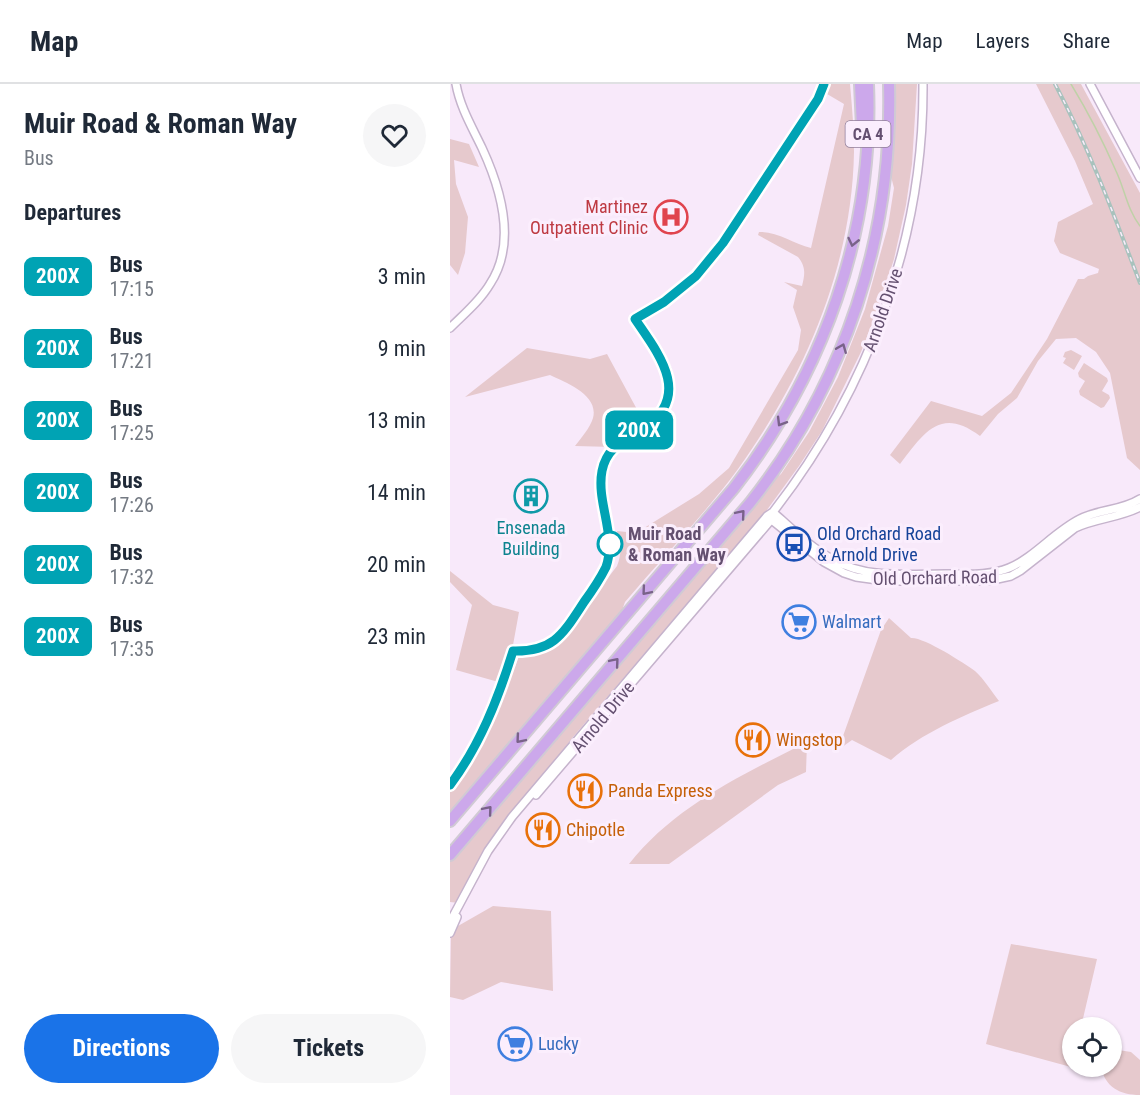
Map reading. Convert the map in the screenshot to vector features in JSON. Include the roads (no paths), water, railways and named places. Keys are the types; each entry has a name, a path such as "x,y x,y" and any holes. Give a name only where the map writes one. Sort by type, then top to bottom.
{"highway":[{"path":"860,84 864,184"},
{"name":"CA 4","path":"450,821 725,499 774,433 802,384 831,317 850,258 864,184 868,135 868,84"},
{"name":"CA 4","path":"450,855 750,503 780,463 807,421 840,353 860,301 870,266 885,186 890,84"}],"street":[{"path":"450,328 482,296 491,283 500,262 505,236 501,203 493,176 460,102 456,84"},
{"path":"450,785 476,746 496,705 513,651 536,650 560,637 606,567 610,543 601,477 605,460 614,447 646,426 662,412 670,392 668,372 635,319 664,302 696,276 723,243 818,99 824,84"},
{"name":"Arnold Drive","path":"450,933 481,870 516,817 770,516 802,474 840,411 870,348 886,306 904,246 914,199 920,152 923,84"},
{"path":"1090,84 1140,178"},
{"name":"Old Orchard Road","path":"770,516 833,560 856,569 885,574 984,574 1015,565 1068,525 1082,518 1113,511 1140,499"},
{"name":"Old Orchard Road","path":"770,516 824,562 856,578 885,581 988,581 1020,572 1075,528 1113,518 1140,507"},
{"name":"Arnold Drive","path":"450,922 488,851 512,817 770,516"}],"waterway":[{"path":"1071,84 1101,138 1132,213 1140,226"}],"railway":[{"path":"1055,84 1090,157 1140,283"}],"place":[{"name":"Martinez Outpatient Clinic","path":"671,217"},
{"name":"Ensenada Building","path":"531,496"},
{"name":"Muir Road & Roman Way","path":"610,544"},
{"name":"Old Orchard Road & Arnold Drive","path":"794,544"},
{"name":"Walmart","path":"799,622"},
{"name":"Wingstop","path":"753,740"},
{"name":"Panda Express","path":"585,791"},
{"name":"Chipotle","path":"543,830"},
{"name":"Lucky","path":"515,1044"}]}
